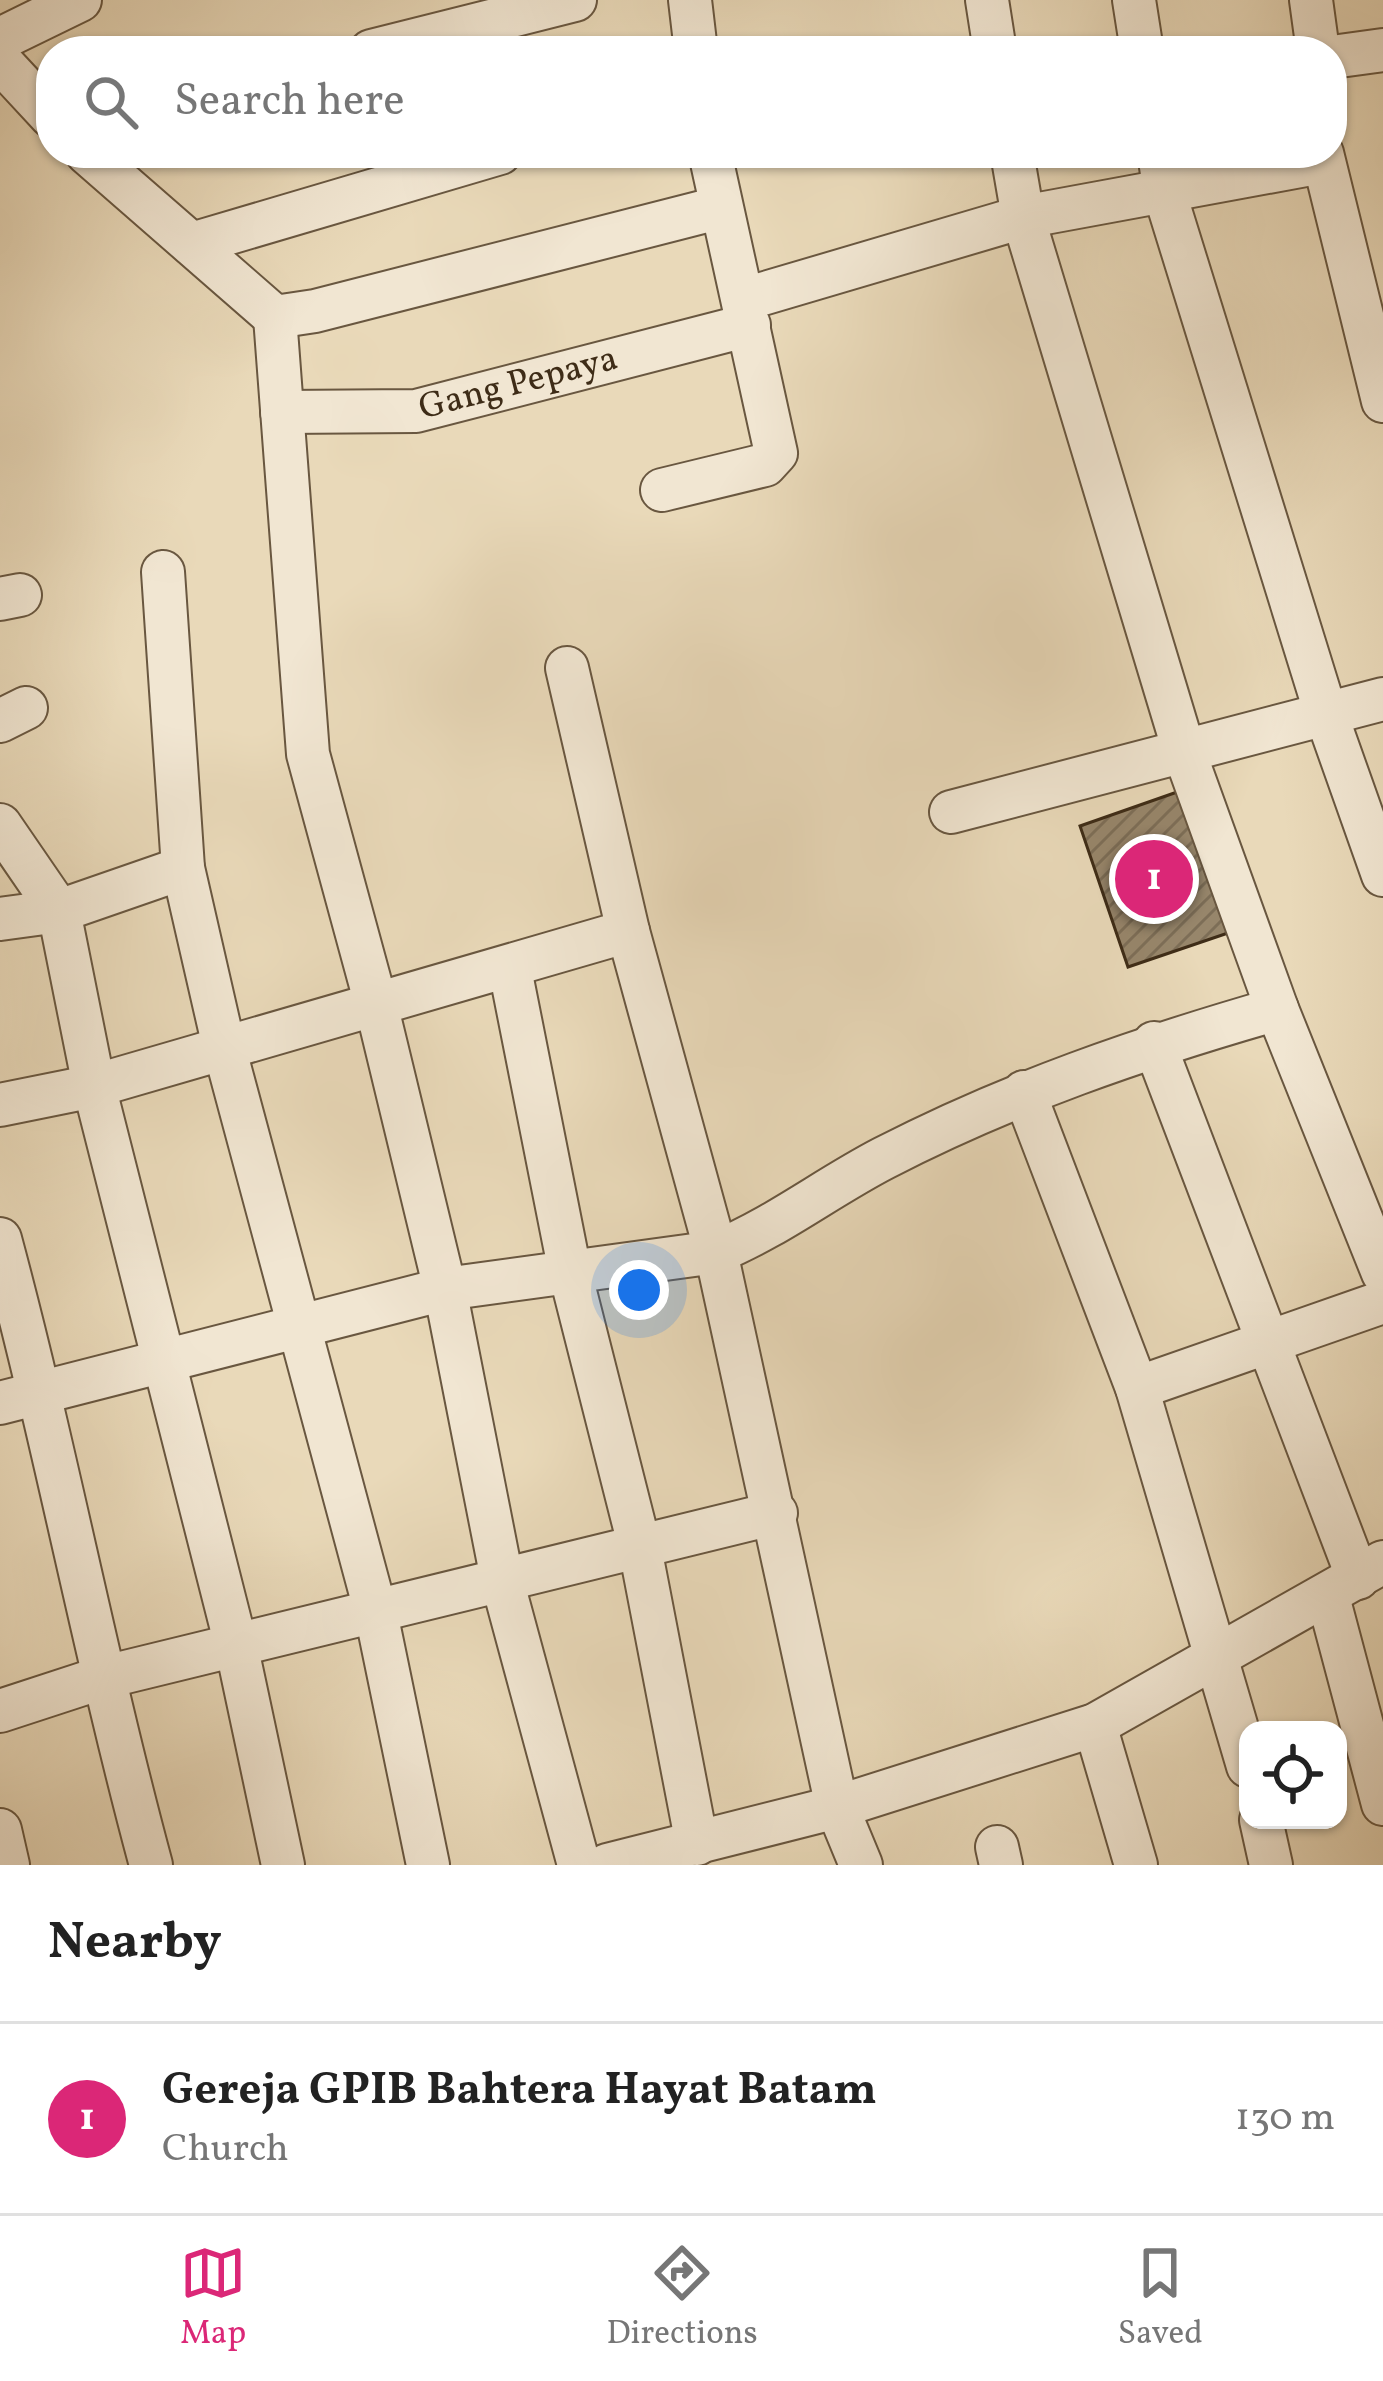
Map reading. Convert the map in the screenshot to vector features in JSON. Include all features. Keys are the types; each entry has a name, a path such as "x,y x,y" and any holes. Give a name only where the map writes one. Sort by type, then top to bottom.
{"street":[{"path":"0,39 80,0"},
{"path":"431,36 574,0"},
{"path":"987,0 993,36"},
{"path":"1134,0 1140,36"},
{"path":"1311,0 1316,36"},
{"path":"1347,55 1383,50"},
{"path":"0,61 36,100"},
{"path":"105,168 275,316 308,754 376,1004 445,1289 503,1584 579,1865"},
{"path":"192,244 449,168"},
{"path":"662,490 764,466 776,456 712,168"},
{"path":"1015,168 1023,217 1185,754 1276,1009 1383,1273"},
{"name":"Gang Pepaya","path":"282,412 416,411 747,312 1162,173 1215,168"},
{"path":"1325,168 1381,390"},
{"path":"1162,173 1326,714 1383,874"},
{"path":"275,316 315,311 718,208"},
{"path":"163,572 183,868 224,1047 376,1613 428,1865"},
{"path":"567,668 628,931 716,1252 837,1807 861,1865"},
{"path":"951,812 1383,699"},
{"path":"0,825 59,911 94,1086 237,1649 283,1865"},
{"path":"0,919 59,911 183,868"},
{"path":"0,1105 94,1086 510,969 628,931"},
{"path":"510,969 570,1272 640,1548 697,1844"},
{"path":"0,1403 445,1289 716,1252 758,1235 881,1159 1024,1092 1154,1043 1276,1009"},
{"path":"1154,1043 1356,1579 1383,1804"},
{"path":"1024,1092 1137,1388 1239,1736"},
{"path":"0,1239 41,1392 101,1678 151,1865"},
{"path":"1137,1388 1383,1302"},
{"path":"0,1711 101,1678 503,1584 776,1513"},
{"path":"607,1865 837,1807 1095,1725 1356,1579"},
{"path":"1095,1725 1136,1865"},
{"path":"1263,1829 1271,1865"},
{"path":"0,1830 8,1865"}],"building":[{"path":"1180,791 1228,933 1128,967 1080,826"}],"place":[{"name":"Gereja GPIB Bahtera Hayat Batam","path":"1154,879"}]}
